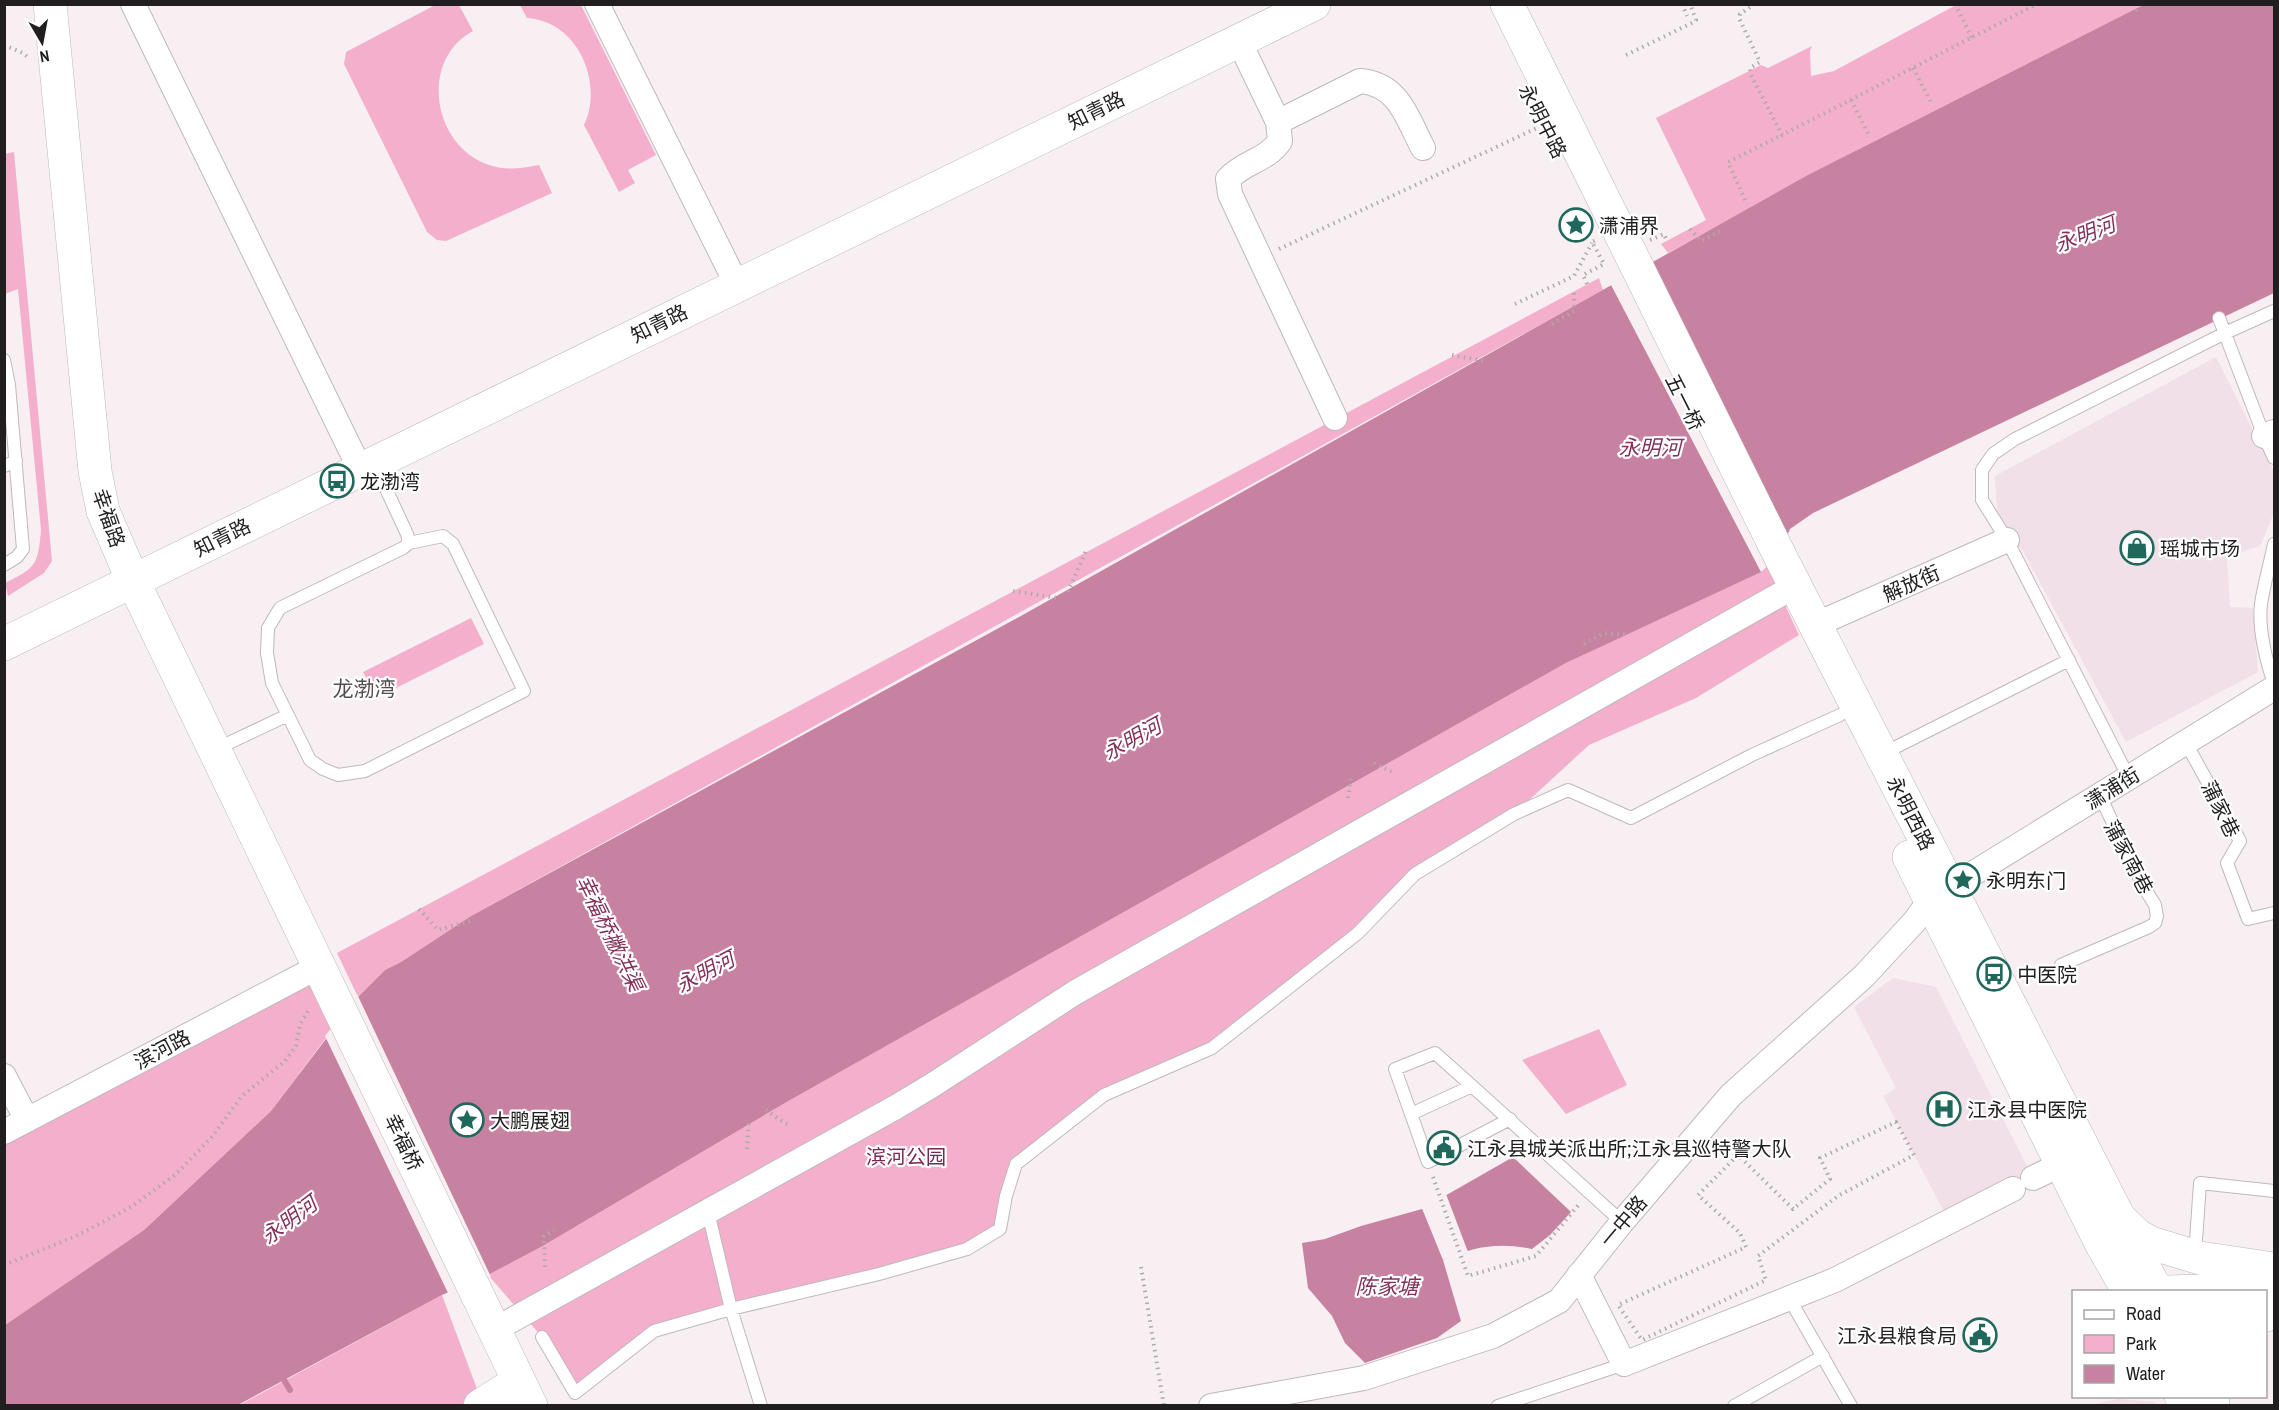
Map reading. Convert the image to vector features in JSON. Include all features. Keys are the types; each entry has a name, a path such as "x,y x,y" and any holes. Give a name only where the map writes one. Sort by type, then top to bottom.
{"main road":[{"name":"幸福路","path":"50,4 95,471 103,511 133,581 325,976"},
{"name":"知青路","path":"6,641 1314,4"},
{"name":"永明中路","path":"1484,4 1604,236"},
{"name":"永明中路","path":"1508,4 1604,236"},
{"name":"五一桥","path":"1604,236 1777,573"},
{"name":"永明西路","path":"1777,573 1815,626 1881,755 1940,894 2062,1164 2101,1243 2128,1290"},
{"name":"永明西路","path":"1777,573 1840,716 1940,894 2008,987 2117,1216 2156,1290"},
{"name":"幸福桥","path":"325,976 525,1393"},
{"path":"2117,1216 2138,1236 2151,1243 2195,1256 2274,1269"},
{"path":"2239,1290 2274,1289"},
{"path":"480,1406 525,1393"}],"street":[{"path":"133,4 367,466"},
{"path":"597,4 737,285"},
{"path":"1239,41 1278,122 1280,141 1272,152 1236,170 1228,179 1230,194 1335,418"},
{"path":"1278,122 1360,81 1372,82 1390,91 1398,101 1423,148"},
{"name":"解放街","path":"1815,626 2007,540"},
{"path":"491,1324 708,1212 931,1086 1061,1002 1777,573"},
{"name":"潇浦街","path":"1940,894 2186,743 2274,686"},
{"name":"一中路","path":"1211,1406 1293,1398 1364,1378 1493,1336 1559,1301 1622,1222 1731,1095 1864,976 1940,894"},
{"name":"滨河路","path":"4,1132 325,976"},
{"path":"491,1324 926,1073 1061,1002"},
{"path":"4,1076 27,1120"},
{"path":"1579,1275 1623,1364 1835,1280 2062,1164"}],"lane":[{"path":"2129,778 2007,540 1982,500 1982,470 1993,454 2025,434 2225,333 2274,311"},
{"path":"2219,318 2269,434 2274,458"},
{"path":"4,360 9,385 10,463 23,549 4,565"},
{"path":"367,466 407,534 409,543"},
{"path":"443,536 453,544 524,691 365,771 339,775 323,769 310,759 272,683 267,653 268,628 280,608 404,548 409,543 443,536"},
{"path":"2274,544 2261,606 2262,632 2274,686"},
{"path":"1881,755 2069,660"},
{"path":"214,750 288,715"},
{"path":"542,1337 575,1393 654,1330 731,1309 833,1286 967,1249 1000,1228 1006,1196 1016,1164 1104,1095 1212,1048 1358,933 1415,874 1514,814 1568,790 1631,818 1752,755 1840,716"},
{"name":"蒲家巷","path":"2186,743 2240,841 2227,863 2248,919 2274,913"},
{"name":"蒲家南巷","path":"2061,965 2149,927 2155,923 2157,916 2155,905 2143,886 2100,796"},
{"path":"1510,1119 1428,1162 1395,1069 1435,1053 1510,1119 1622,1222"},
{"path":"1411,1114 1472,1086"},
{"path":"2195,1256 2200,1183 2274,1191"},
{"path":"708,1212 731,1309 761,1406"},
{"path":"1789,1298 1851,1406"},
{"path":"1734,1406 1823,1356"},
{"path":"1498,1406 1623,1364"}],"path":[{"path":"1682,4 1687,16"},
{"path":"1626,55 1694,22 1696,20 1690,4"},
{"path":"1755,4 1740,14 1739,18 1760,62 1750,68 1751,75 1782,135"},
{"path":"1955,4 1972,38"},
{"path":"1744,200 1728,162 2037,4"},
{"path":"2136,11 2138,4"},
{"path":"1913,68 1931,102"},
{"path":"1851,100 1869,135"},
{"path":"1260,259 1545,124"},
{"path":"1690,229 1701,242 1724,229"},
{"path":"1515,304 1574,276 1604,236"},
{"path":"1552,324 1574,311 1574,290"},
{"path":"1452,355 1484,361"},
{"path":"1068,591 1086,551"},
{"path":"1013,591 1057,598"},
{"path":"1584,644 1604,633 1628,635"},
{"path":"1374,763 1392,772"},
{"path":"1348,798 1351,777"},
{"path":"420,909 438,930 474,920"},
{"path":"4,1265 74,1238 132,1207 175,1175 211,1138 242,1096 285,1061 296,1046 300,1024 320,992 325,976"},
{"path":"766,1110 788,1125"},
{"path":"747,1149 749,1119"},
{"path":"1896,1122 1914,1155 1838,1196 1758,1256 1766,1280 1642,1340 1618,1305 1746,1247 1740,1233 1698,1195 1738,1155 1793,1209 1830,1179 1820,1158 1896,1122"},
{"path":"1428,1162 1468,1276 1536,1256 1589,1192"},
{"path":"545,1267 544,1236 554,1230"},
{"path":"1141,1267 1164,1406"}],"shaded area":[{"name":"瑶城市场","path":"2216,357 2274,472 2274,513 2260,546 2227,557 2230,607 2253,608 2258,672 2126,742 2023,551 1998,523 1995,476"},
{"name":"江永县中医院","path":"1893,978 1936,987 2033,1178 1949,1221 1883,1096 1896,1088 1854,1007"},
{"path":"2119,1399 2154,1402 2156,1405 2090,1405"}],"green space":[{"path":"437,4 459,5 473,31 456,44 445,62 439,81 439,102 445,122 455,140 470,155 495,167 520,168 539,165 552,193 446,241 437,240 427,232 344,64 346,52"},
{"path":"520,5 581,5 656,155 628,170 635,183 619,192 584,125 591,91 588,73 573,42 560,30 545,22 527,18"},
{"path":"1956,5 2143,5 1861,148 1668,253 1661,244 1706,220 1656,118 1761,65 1768,68 1812,46 1810,51 1811,76 1834,71"},
{"path":"14,152 52,561 44,573 8,596 5,583 34,564 41,530 18,289 5,294 5,154"},
{"path":"1599,278 1603,290 471,916 385,970 358,997 337,953"},
{"name":"滨河公园","path":"1767,566 1799,635 1696,698 1589,745 1514,814 1415,874 1358,933 1212,1048 1104,1095 1016,1164 1000,1229 967,1249 654,1331 575,1393 542,1337 488,1275 541,1247 785,1103 1566,663"},
{"path":"471,618 484,644 376,698 363,672"},
{"path":"320,966 344,1014 271,1111 144,1230 5,1325 5,1134"},
{"path":"1599,1029 1627,1085 1566,1114 1522,1060"},
{"path":"442,1295 483,1405 238,1406"}],"water":[{"name":"永明河","path":"2143,5 2274,5 2274,293 1813,513 1790,529 1778,557 1761,572 1566,663 785,1103 541,1247 488,1275 442,1295 238,1405 5,1406 5,1325 144,1230 271,1111 358,997 385,970 471,916 1019,617 1808,175"},
{"name":"陈家塘","path":"1513,1157 1571,1212 1550,1235 1532,1249 1509,1246 1487,1247 1465,1251 1443,1260 1461,1321 1437,1338 1365,1363 1345,1343 1332,1316 1308,1288 1302,1243 1325,1239 1422,1209"}],"pier":[{"path":"1648,261 1768,566 1761,572 1610,283"},
{"path":"357,994 491,1277 449,1295 325,1036"},
{"path":"1446,1194 1468,1252 1443,1260 1421,1206"}],"waterway":[{"path":"281,1375 290,1390"}],"place":[{"name":"潇浦界","path":"1576,225"},
{"name":"龙渤湾","path":"337,481"},
{"name":"瑶城市场","path":"2137,548"},
{"name":"永明东门","path":"1963,880"},
{"name":"中医院","path":"1994,974"},
{"name":"江永县中医院","path":"1944,1109"},
{"name":"大鹏展翅","path":"467,1120"},
{"name":"江永县城关派出所;江永县巡特警大队","path":"1444,1148"},
{"name":"江永县粮食局","path":"1980,1335"}],"district":[{"name":"龙渤湾","path":"364,688"}],"water label":[{"name":"幸福桥撇洪渠","path":"610,933"}]}
